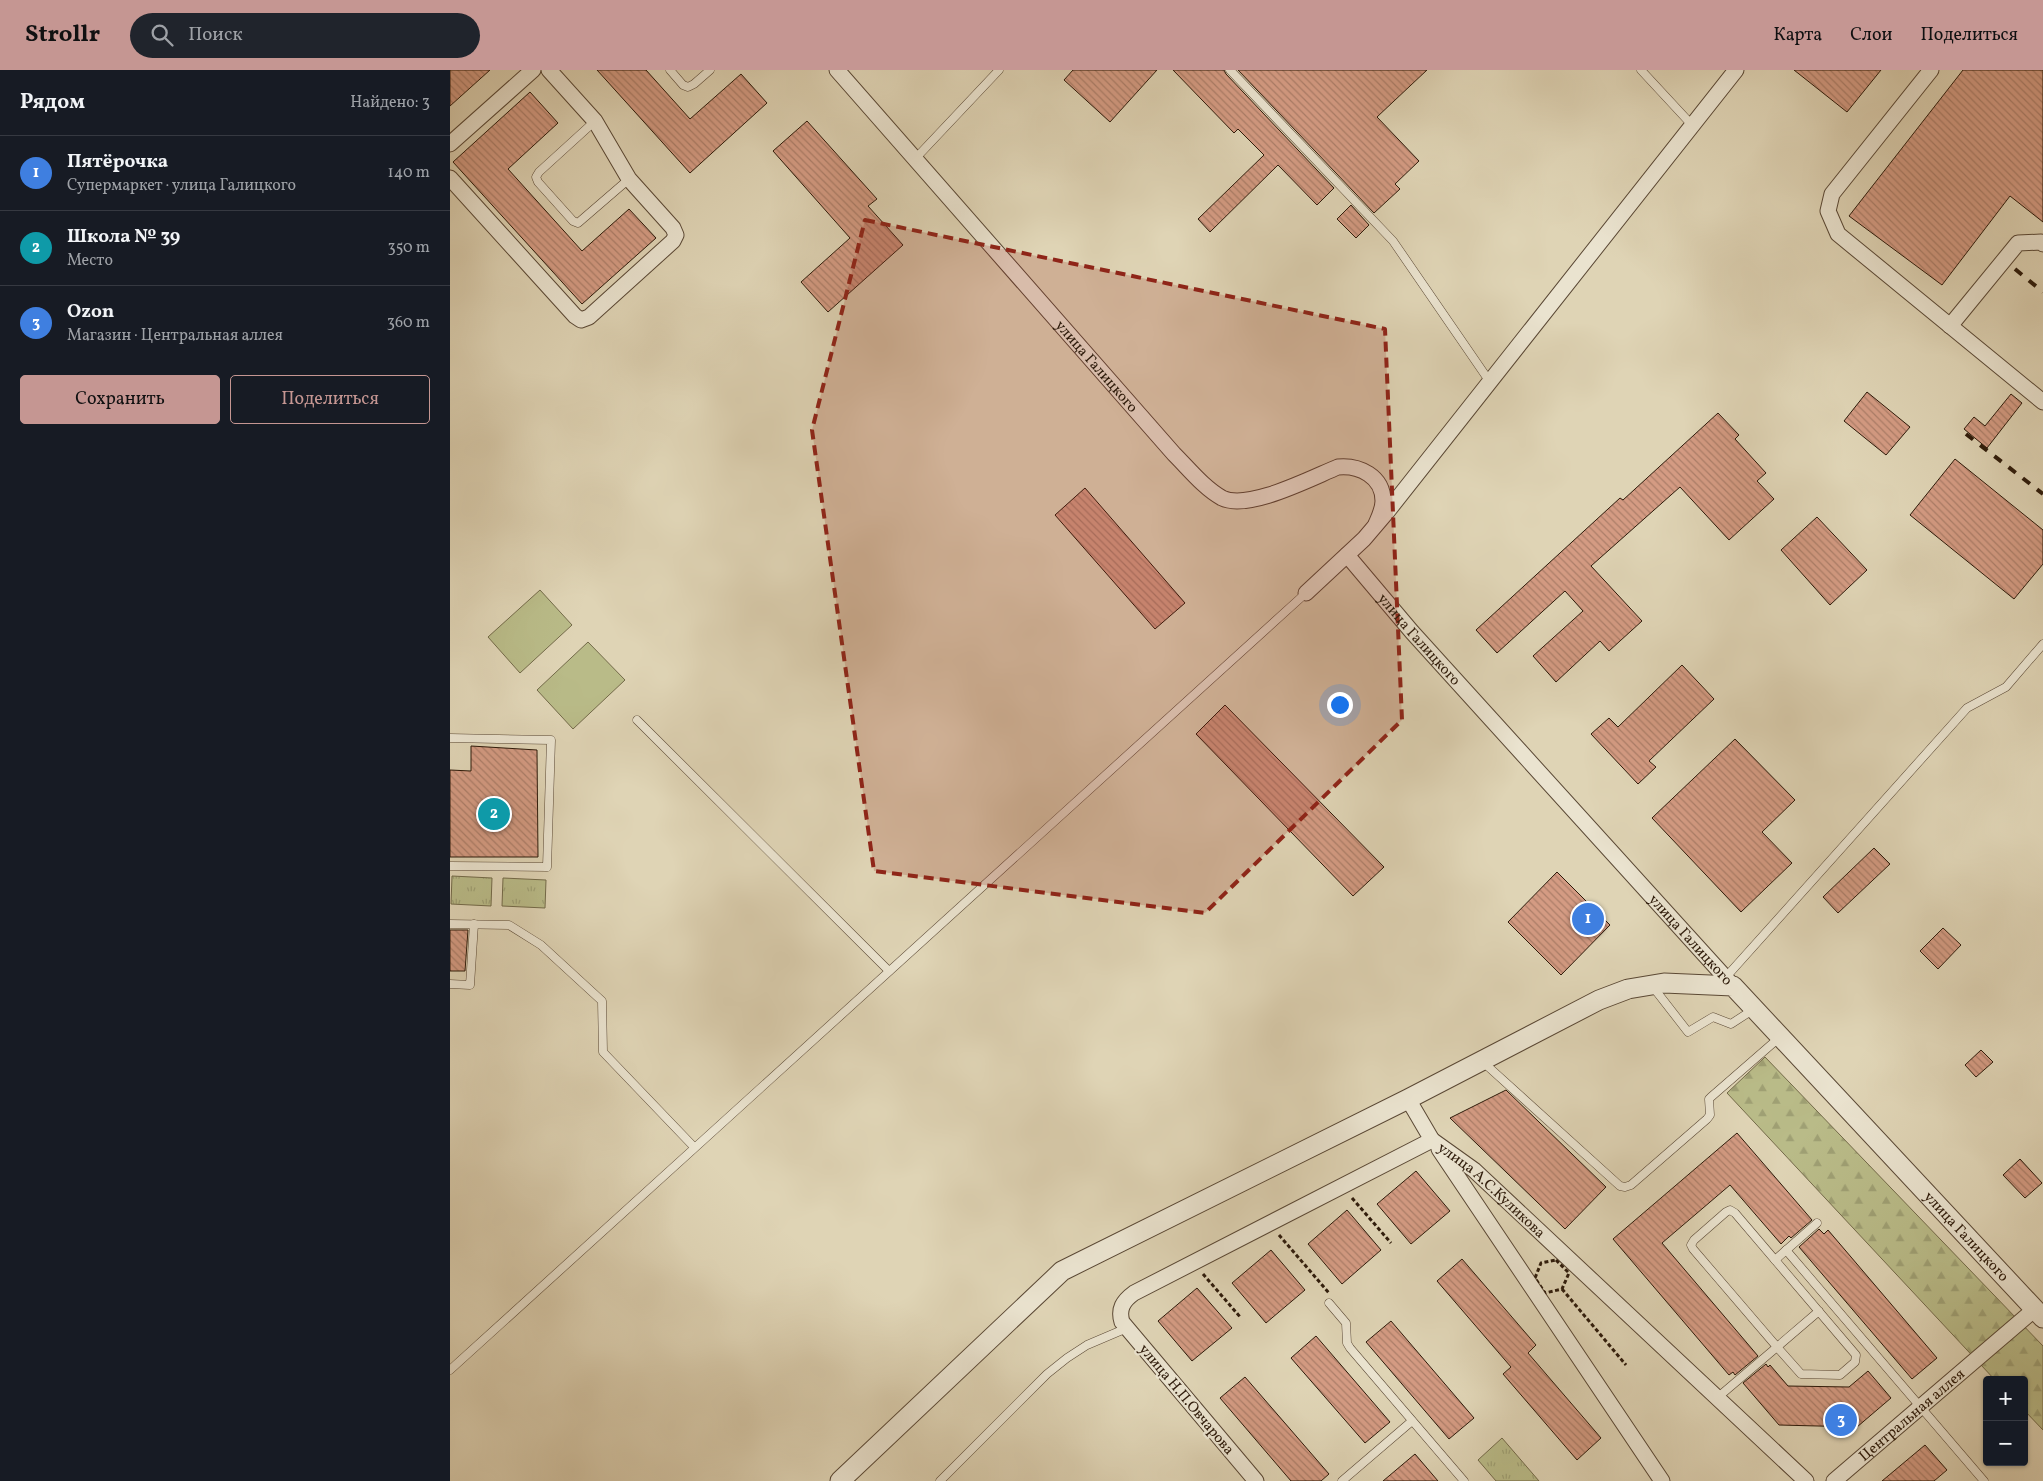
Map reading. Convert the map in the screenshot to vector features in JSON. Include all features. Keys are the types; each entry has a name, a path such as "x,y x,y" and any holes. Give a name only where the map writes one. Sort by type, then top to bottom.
{"street":[{"path":"450,144 533,70"},
{"path":"450,178 575,316 581,320 589,317 596,311 673,241 676,234 673,228 629,179 595,121 549,70"},
{"name":"улица Галицкого","path":"837,70 1174,454 1210,490 1224,499 1238,502 1256,500 1338,467 1351,466 1364,469 1374,479 1380,489 1383,500 1376,524"},
{"path":"1306,593 1348,555 1376,524 1736,70"},
{"path":"1931,70 1832,194 1828,212 1838,234 2043,402"},
{"path":"1950,326 2018,243 2041,242 2043,244"},
{"name":"улица Галицкого","path":"1348,555 1412,632 1780,1037 2039,1314"},
{"path":"840,1481 1062,1271 1408,1099 1599,1000 1628,989 1664,983 1730,981"},
{"path":"1123,1322 1121,1307 1126,1298 1134,1293 1432,1140 1408,1099"},
{"name":"улица А.С.Куликова","path":"1432,1140 1474,1170 1806,1481"},
{"name":"улица А.С.Куликова","path":"1432,1140 1662,1481"},
{"name":"Центральная аллея","path":"1834,1481 1921,1407 2039,1314"},
{"name":"улица Н.П.Овчарова","path":"1123,1322 1256,1481"}],"lane":[{"path":"670,70 683,85 688,87 710,70"},
{"path":"914,159 999,70"},
{"path":"1230,70 1393,241 1490,382"},
{"path":"1641,70 1692,125"},
{"path":"595,121 538,172 536,177 538,182 573,221 578,223 629,179"},
{"path":"450,1370 1306,593"},
{"path":"1730,981 1967,708 2006,687 2043,644"},
{"path":"637,720 889,970"},
{"path":"450,738 550,740 546,867 450,866"},
{"path":"450,924 509,925 540,945 602,1001 603,1052 694,1147"},
{"path":"450,984 470,985 474,924"},
{"path":"1652,985 1688,1032 1712,1017 1731,1024 1755,1009"},
{"path":"1481,1061 1620,1186 1625,1187 1631,1184 1707,1119 1710,1115 1709,1100 1711,1097 1780,1037"},
{"path":"1730,1210 1775,1260 1856,1355 1855,1362 1844,1372 1834,1376 1801,1374 1691,1245 1694,1240 1730,1210"},
{"path":"1775,1260 1817,1223"},
{"path":"1786,1250 1984,1481"},
{"path":"1330,1303 1346,1323 1347,1343 1350,1348 1464,1481"},
{"path":"1717,1398 1819,1311"},
{"path":"940,1481 1047,1374 1066,1358 1123,1322"},
{"path":"1342,1481 1412,1421"}],"path":[{"path":"1342,1186 1391,1243"},
{"path":"1269,1223 1330,1294 1330,1303"},
{"path":"1556,1260 1569,1273 1562,1289 1545,1293 1535,1278 1542,1263 1556,1260"},
{"path":"1193,1262 1241,1318"},
{"path":"1562,1289 1626,1365"}],"highlighted area":[{"path":"865,220 1385,329 1402,720 1205,913 874,871 812,430"}],"green space":[{"path":"540,590 572,625 520,673 488,637"},
{"path":"588,642 625,680 573,729 537,690"},
{"path":"452,876 492,878 491,906 451,904"},
{"path":"503,878 546,880 545,908 502,906"},
{"path":"1765,1057 2043,1346 2043,1430 2028,1414 2028,1376 1991,1376 1727,1093"},
{"path":"1502,1438 1539,1481 1496,1481 1478,1460"}],"building":[{"path":"450,70 490,70 450,106"},
{"path":"597,70 646,70 690,119 741,74 767,103 690,173"},
{"path":"1073,70 1157,70 1110,122 1064,80"},
{"path":"1173,70 1224,70 1334,188 1317,205 1278,165 1210,232 1198,219 1264,155 1238,129 1234,133"},
{"path":"1238,70 1427,70 1377,117 1419,161 1395,184 1400,189 1374,213"},
{"path":"1794,70 1881,70 1847,112"},
{"path":"1963,70 2043,70 2043,222 2010,196 1942,285 1849,216"},
{"path":"530,92 558,123 508,169 582,251 629,209 656,238 582,304 453,162"},
{"path":"807,121 877,199 868,206 903,245 828,312 801,282 850,238 773,151"},
{"path":"1351,205 1369,225 1356,238 1337,219"},
{"path":"1867,392 1910,427 1886,455 1844,421"},
{"path":"2011,394 2022,403 1987,448 1964,429 1974,417 1985,426"},
{"path":"1718,413 1739,435 1735,439 1766,473 1757,481 1774,499 1729,540 1680,487 1591,566 1642,621 1609,651 1600,641 1556,682 1533,656 1583,611 1565,591 1497,653 1476,630 1620,498 1623,500"},
{"path":"1955,459 2043,530 2043,564 2014,599 1910,515"},
{"path":"1085,488 1185,603 1155,629 1055,515"},
{"path":"1817,517 1867,570 1830,605 1781,550"},
{"path":"1682,665 1714,699 1649,761 1656,767 1638,784 1591,734 1609,718 1618,727"},
{"path":"1225,705 1384,867 1353,896 1196,734"},
{"path":"1735,739 1795,800 1762,832 1792,863 1741,912 1652,818"},
{"path":"471,746 537,750 538,857 450,857 450,770 471,771"},
{"path":"1874,848 1890,864 1838,913 1823,897"},
{"path":"1557,872 1610,925 1561,975 1508,922"},
{"path":"1943,928 1961,945 1938,969 1920,951"},
{"path":"450,930 468,930 465,971 450,971"},
{"path":"1981,1050 1993,1062 1976,1077 1965,1065"},
{"path":"1506,1090 1606,1187 1565,1229 1450,1118"},
{"path":"1737,1133 1812,1220 1781,1244 1730,1185 1662,1243 1758,1356 1735,1375 1733,1372 1729,1375 1613,1239"},
{"path":"2020,1159 2042,1183 2025,1198 2003,1175"},
{"path":"1416,1171 1450,1211 1411,1244 1377,1204"},
{"path":"1347,1210 1381,1250 1342,1284 1308,1244"},
{"path":"1819,1229 1824,1234 1828,1230 1937,1358 1912,1379 1799,1247"},
{"path":"1271,1250 1305,1290 1266,1323 1232,1283"},
{"path":"1462,1259 1536,1345 1528,1353 1601,1438 1577,1460 1503,1374 1511,1367 1437,1281"},
{"path":"1197,1288 1232,1328 1192,1361 1158,1321"},
{"path":"1391,1321 1474,1418 1449,1439 1366,1342"},
{"path":"1316,1336 1390,1422 1365,1443 1291,1358"},
{"path":"1766,1364 1768,1367 1770,1365 1788,1386 1849,1387 1868,1371 1891,1398 1857,1427 1779,1425 1743,1383"},
{"path":"1245,1377 1329,1474 1321,1481 1291,1481 1220,1398"},
{"path":"1925,1445 1947,1470 1934,1481 1882,1481"},
{"path":"1415,1454 1438,1481 1383,1481"}],"railway":[{"path":"2015,269 2043,292"},
{"path":"1966,434 2043,494"}],"place":[{"name":"Школа № 39","path":"494,814"},
{"name":"Пятёрочка","path":"1588,919"},
{"name":"Ozon","path":"1841,1420"}]}
